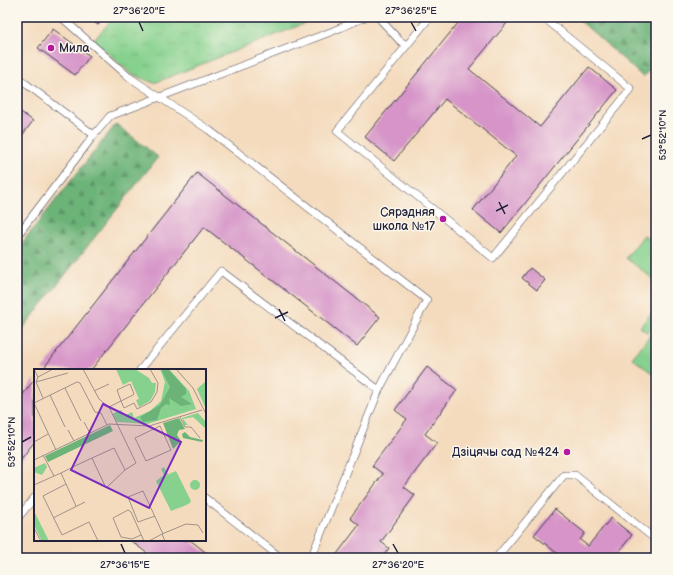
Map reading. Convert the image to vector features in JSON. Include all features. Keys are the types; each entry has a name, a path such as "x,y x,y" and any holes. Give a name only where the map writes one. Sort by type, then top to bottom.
{"lane":[{"path":"61,17 129,77 209,130 427,300 379,390 311,558"},
{"path":"17,236 110,116 333,31 365,17"},
{"path":"378,17 400,41 407,45"},
{"path":"430,17 337,131 493,258 631,89 543,17"},
{"path":"17,77 94,135"},
{"path":"141,369 221,271 379,390"},
{"path":"496,558 564,474 575,476 656,540"},
{"path":"17,519 34,498"},
{"path":"206,499 281,558"}],"green space":[{"path":"114,17 321,17 154,83 131,74 94,40"},
{"path":"576,17 656,17 656,62 643,77"},
{"path":"116,124 158,157 17,336 17,249"},
{"path":"644,235 656,244 656,281 626,258"},
{"path":"653,311 655,313 656,312 656,323 648,333 640,327"},
{"path":"656,328 656,376 632,358"}],"building":[{"path":"88,17 105,17 98,25"},
{"path":"463,17 512,17 469,69 540,127 589,67 617,90 501,233 473,210 516,156 445,99 394,161 365,137"},
{"path":"53,29 90,56 75,75 38,48"},
{"path":"17,109 33,121 17,142"},
{"path":"197,173 380,317 357,346 204,227 92,369 43,369"},
{"path":"530,268 545,280 537,290 522,278"},
{"path":"427,367 457,390 425,434 437,443 404,487 415,495 381,542 389,548 382,558 334,558 359,525 350,518 383,474 372,466 407,419 395,410"},
{"path":"34,380 34,442 17,464 17,402"},
{"path":"555,509 585,533 580,540 588,546 611,518 632,535 614,558 563,558 534,535"},
{"path":"131,541 191,541 213,558 153,558"}],"place":[{"name":"Мила","path":"51,48"},
{"name":"Сярэдняя школа №17","path":"443,219"},
{"name":"Дзіцячы сад №424","path":"567,452"}]}
